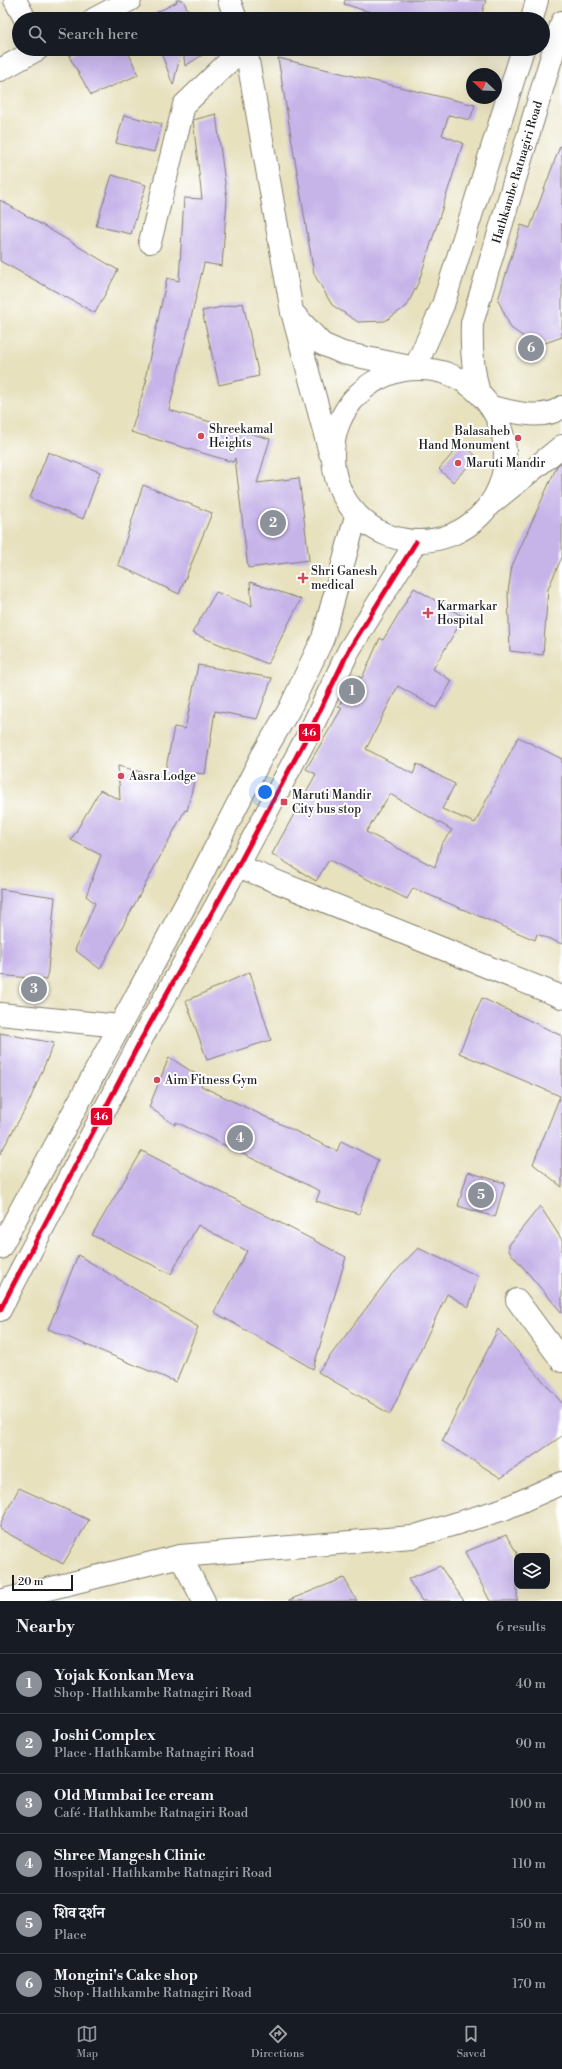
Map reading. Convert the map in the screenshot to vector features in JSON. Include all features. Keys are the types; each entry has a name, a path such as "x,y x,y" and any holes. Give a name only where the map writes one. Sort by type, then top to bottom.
{"main road":[{"path":"15,0 21,12"},
{"path":"107,12 130,0"},
{"path":"229,0 233,12"},
{"path":"534,12 537,0"},
{"name":"Hathkambe Ratnagiri Road","path":"488,506 501,482 505,457 502,431 485,400 473,373 471,348 472,323 562,22"},
{"path":"0,70 25,56"},
{"path":"150,242 184,105 235,56"},
{"path":"247,56 292,312 337,483 346,502 356,516 385,535 416,542 434,540 455,533 474,522 488,506 562,446"},
{"path":"415,368 443,305 521,56"},
{"path":"292,312 322,344 343,353 415,368 438,370 461,378 485,400 526,415 556,412 562,407"},
{"path":"332,461 335,433 346,408 364,387 389,374 415,368"},
{"path":"0,1248 202,874 262,756 290,708 323,638 356,516"},
{"path":"0,1310 142,1038 238,866 311,729 349,650 416,542"},
{"path":"238,866 562,997"},
{"path":"0,1014 120,1026"},
{"path":"517,1300 562,1361"},
{"path":"0,1601 180,1556 412,1537 504,1509 562,1483"},
{"path":"180,1556 204,1601"}],"building":[{"path":"176,0 183,0 189,12 158,12 177,2"},
{"path":"345,0 486,0 482,12 370,12 344,4"},
{"path":"69,56 130,56 138,75 91,95"},
{"path":"162,56 180,56 173,85"},
{"path":"184,56 201,56 185,66"},
{"path":"278,58 475,105 470,120 449,115 442,135 463,143 419,281 407,306 385,321 358,322 332,305 314,274"},
{"path":"216,114 227,199 222,266 204,263 169,410 270,439 257,483 299,478 309,560 248,568 235,458 233,462 131,432 147,379 145,379 167,278 179,281 184,198 202,199 193,120"},
{"path":"124,115 162,124 154,152 116,143"},
{"path":"560,146 562,147 562,337 537,346 511,328 498,300 521,225 530,228"},
{"path":"112,175 146,185 131,234 96,226"},
{"path":"0,200 118,270 95,313 0,261"},
{"path":"243,303 259,376 219,385 202,311"},
{"name":"Maruti Mandir","path":"462,443 477,457 453,482 439,469"},
{"path":"48,452 100,472 83,519 30,498"},
{"path":"562,462 562,557 548,589 543,655 510,651 508,592 512,566 557,466"},
{"path":"143,485 212,513 179,594 118,565"},
{"path":"250,582 301,599 268,664 192,633 216,592 252,606"},
{"path":"414,588 464,617 433,669 452,681 436,708 398,686 366,749 413,774 417,764 455,784 442,809 475,823 518,737 562,759 562,944 537,934 535,940 413,888 407,899 329,860 316,881 272,854 316,774 306,769 342,708 338,707 357,676 362,678 380,638 383,640","holes":["390,794 452,830 441,845 435,867 366,832"]},
{"path":"198,665 272,678 257,719 215,711 205,774 196,773 187,811 185,810 100,969 75,950 95,903 86,896 101,855 71,840 100,790 120,800 118,766 164,778 174,727 185,729"},
{"path":"0,889 55,897 47,980 0,975"},
{"path":"250,972 271,1040 207,1060 186,1001"},
{"path":"482,998 562,1036 562,1187 533,1164 560,1096 459,1053"},
{"path":"0,1033 54,1043 28,1104 0,1154"},
{"path":"169,1057 205,1080 201,1086 337,1151 341,1141 378,1160 359,1214 316,1201 320,1191 176,1122 175,1125 149,1107"},
{"path":"142,1151 346,1257 313,1369 214,1312 247,1251 198,1225 171,1274 92,1235"},
{"path":"468,1172 505,1183 495,1217 458,1206"},
{"path":"540,1206 562,1240 562,1313 509,1251 509,1245"},
{"path":"418,1248 478,1276 469,1307 447,1294 390,1414 318,1372 389,1278"},
{"path":"78,1255 198,1327 176,1382 48,1329"},
{"path":"498,1329 562,1403 562,1436 501,1478 442,1441"},
{"path":"19,1488 89,1520 63,1564 0,1529 0,1524"},
{"path":"506,1535 517,1553 514,1553 514,1589 517,1589 517,1601 490,1601 465,1552"},
{"path":"440,1566 464,1601 422,1601 408,1579"},
{"path":"344,1578 357,1601 289,1601 289,1600"}],"transit line":[{"name":"46","path":"0,1310 142,1038 238,866 311,729 349,650 416,542"}],"place":[{"name":"Mongini's Cake shop","path":"531,348"},
{"name":"Shreekamal Heights","path":"201,436"},
{"name":"Balasaheb Hand Monument","path":"518,438"},
{"name":"Maruti Mandir","path":"458,463"},
{"name":"Joshi Complex","path":"273,523"},
{"name":"Shri Ganesh medical","path":"303,578"},
{"name":"Karmarkar Hospital","path":"428,613"},
{"name":"Yojak Konkan Meva","path":"352,691"},
{"name":"Aasra Lodge","path":"121,776"},
{"name":"Maruti Mandir City bus stop","path":"284,802"},
{"name":"Old Mumbai Ice cream","path":"34,989"},
{"name":"Aim Fitness Gym","path":"157,1080"},
{"name":"Shree Mangesh Clinic","path":"240,1138"},
{"name":"शिव दर्शन","path":"481,1195"}]}
